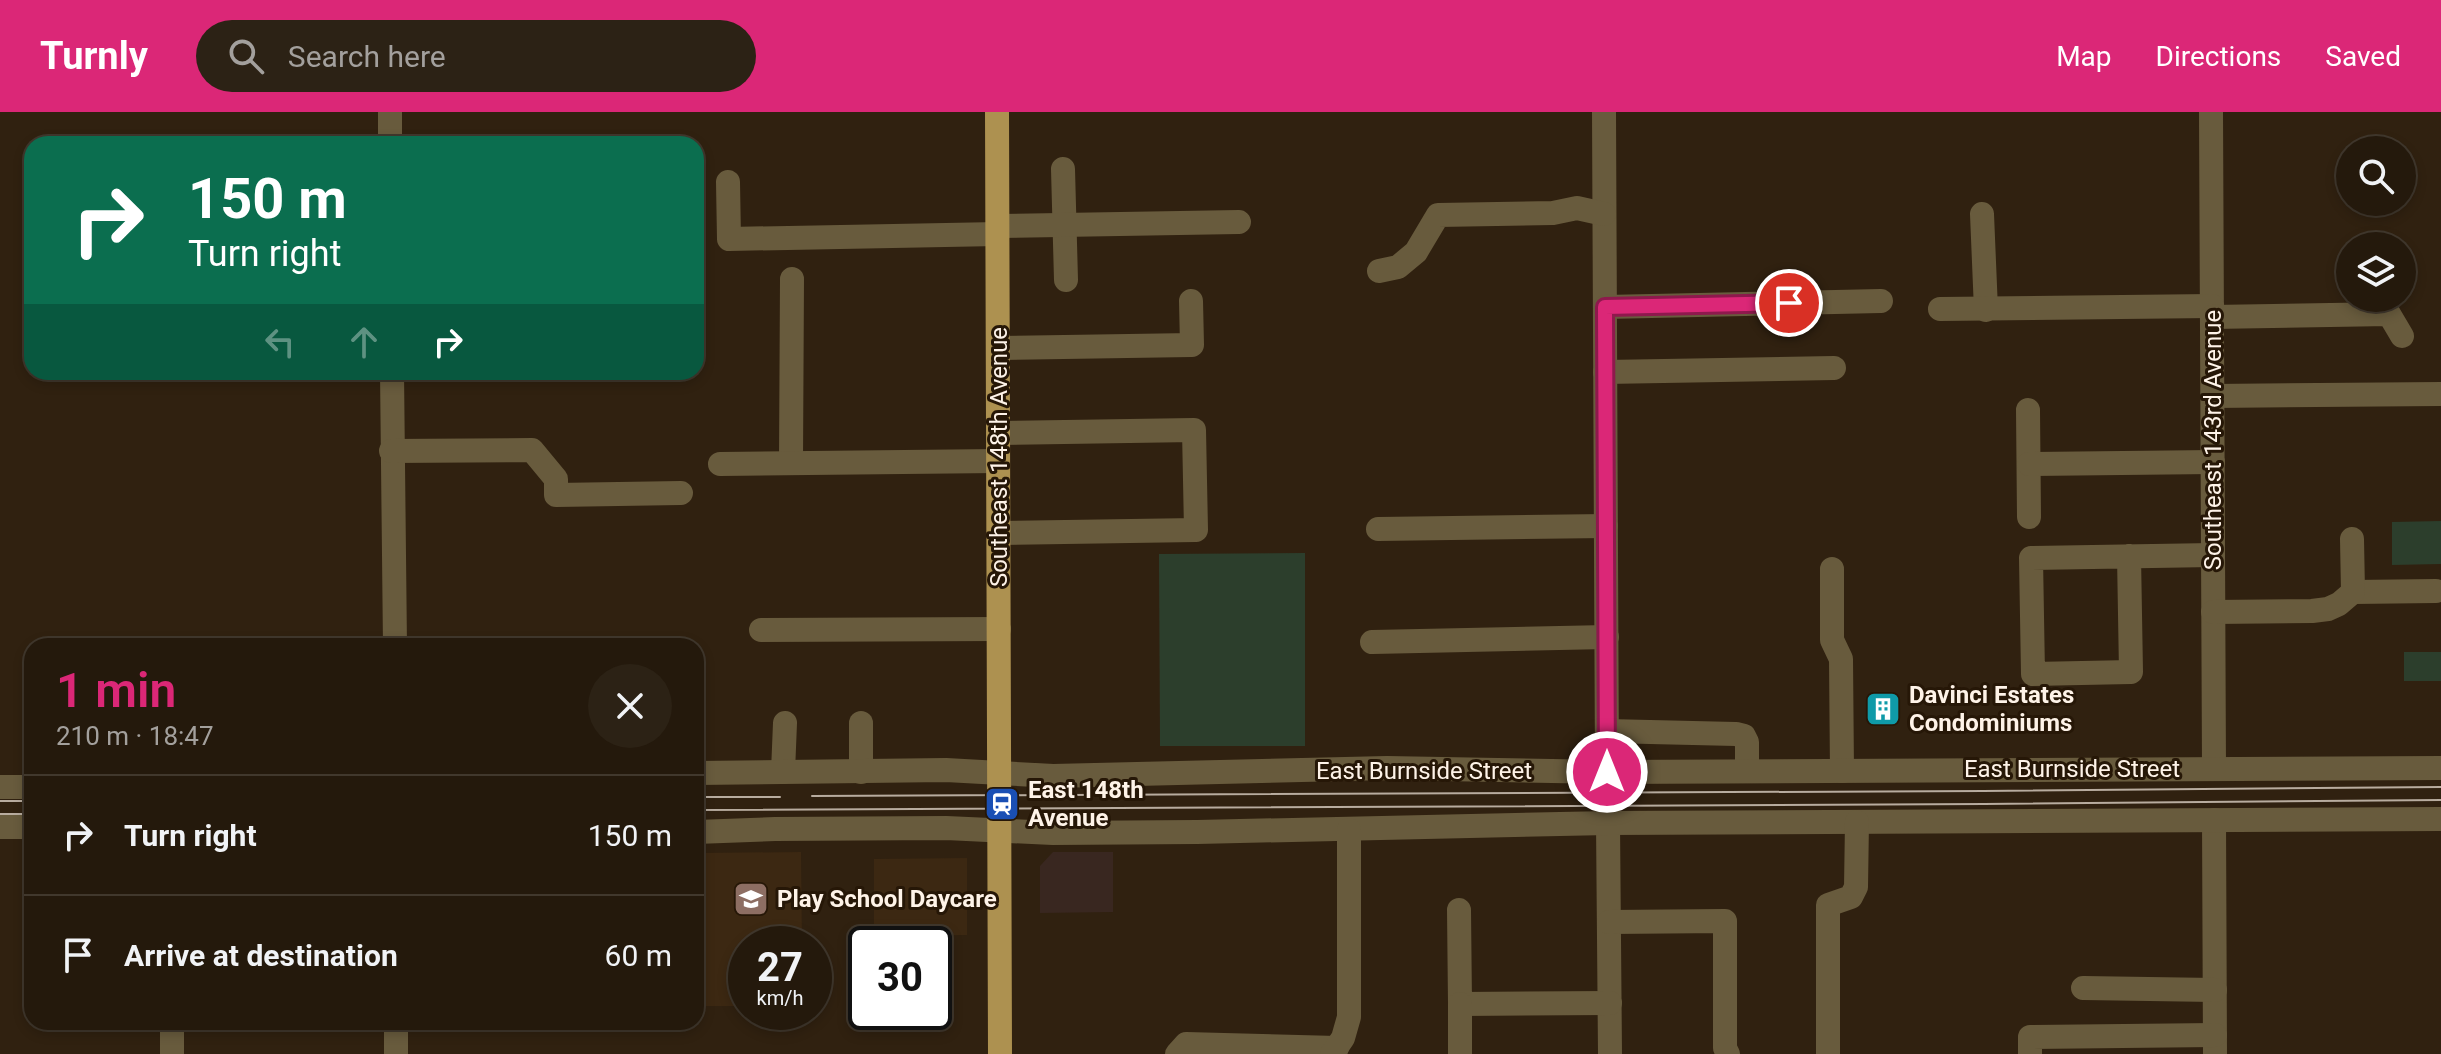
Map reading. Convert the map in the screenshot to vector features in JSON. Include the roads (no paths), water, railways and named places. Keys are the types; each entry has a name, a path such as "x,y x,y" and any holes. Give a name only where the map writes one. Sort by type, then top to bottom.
{"main road":[{"name":"Southeast 148th Avenue","path":"997,112 1000,1054"}],"street":[{"path":"390,112 390,136"},
{"path":"1604,112 1607,772"},
{"name":"Southeast 143rd Avenue","path":"2211,112 2214,769"},
{"path":"1063,169 1066,280"},
{"path":"728,182 729,239 1064,225 1239,222"},
{"path":"1379,271 1398,267 1416,252 1438,215 1553,213 1577,208 1604,214"},
{"path":"1982,214 1986,310"},
{"path":"791,461 792,279"},
{"path":"998,348 1192,345 1191,301"},
{"path":"1605,307 1881,301"},
{"path":"1940,309 2389,314 2402,336"},
{"path":"1605,372 1834,368"},
{"path":"392,380 395,638"},
{"path":"2213,396 2441,394"},
{"path":"2028,410 2029,517"},
{"path":"999,433 1194,430 1196,530 999,533"},
{"path":"391,451 532,450 556,479 556,495 681,493"},
{"path":"720,464 998,461"},
{"path":"2029,464 2213,462"},
{"path":"1378,529 1606,526"},
{"path":"2352,539 2353,592"},
{"path":"2129,556 2131,672 2033,674 2031,558 2129,556 2213,555"},
{"path":"1832,569 1832,640 1841,659 1842,771"},
{"path":"2213,612 2320,610 2339,604 2353,592 2436,591"},
{"path":"761,630 999,629"},
{"path":"1372,642 1607,637"},
{"path":"783,772 785,723"},
{"path":"861,723 861,772"},
{"path":"1607,731 1744,736 1747,742 1747,771"},
{"name":"East Burnside Street","path":"704,773 946,770 1053,776 1387,768 1607,772 2441,768"},
{"path":"0,787 24,787"},
{"path":"704,832 930,828 1082,833 1608,823 2441,819"},
{"path":"2030,1054 2030,1037 2215,1045 2214,820"},
{"path":"1828,1054 1828,905 1851,897 1856,887 1857,822"},
{"path":"1608,823 1610,1054"},
{"path":"0,827 24,827"},
{"path":"1177,1054 1186,1044 1334,1051 1343,1038 1349,1017 1349,830"},
{"path":"1459,910 1460,1054"},
{"path":"1609,922 1725,921 1725,1048 1728,1054"},
{"path":"2083,988 2215,990"},
{"path":"1460,1004 1610,1003"},
{"path":"172,1030 172,1054"},
{"path":"396,1030 396,1054"}],"tram line":[{"path":"812,796 2441,787"},
{"path":"704,797 780,797"},
{"path":"704,810 2441,800"},
{"path":"0,801 24,801"},
{"path":"0,814 24,814"}],"place":[{"name":"Davinci Estates Condominiums","path":"1883,709"},
{"name":"East 148th Avenue","path":"1002,804"},
{"name":"Play School Daycare","path":"751,899"}]}
